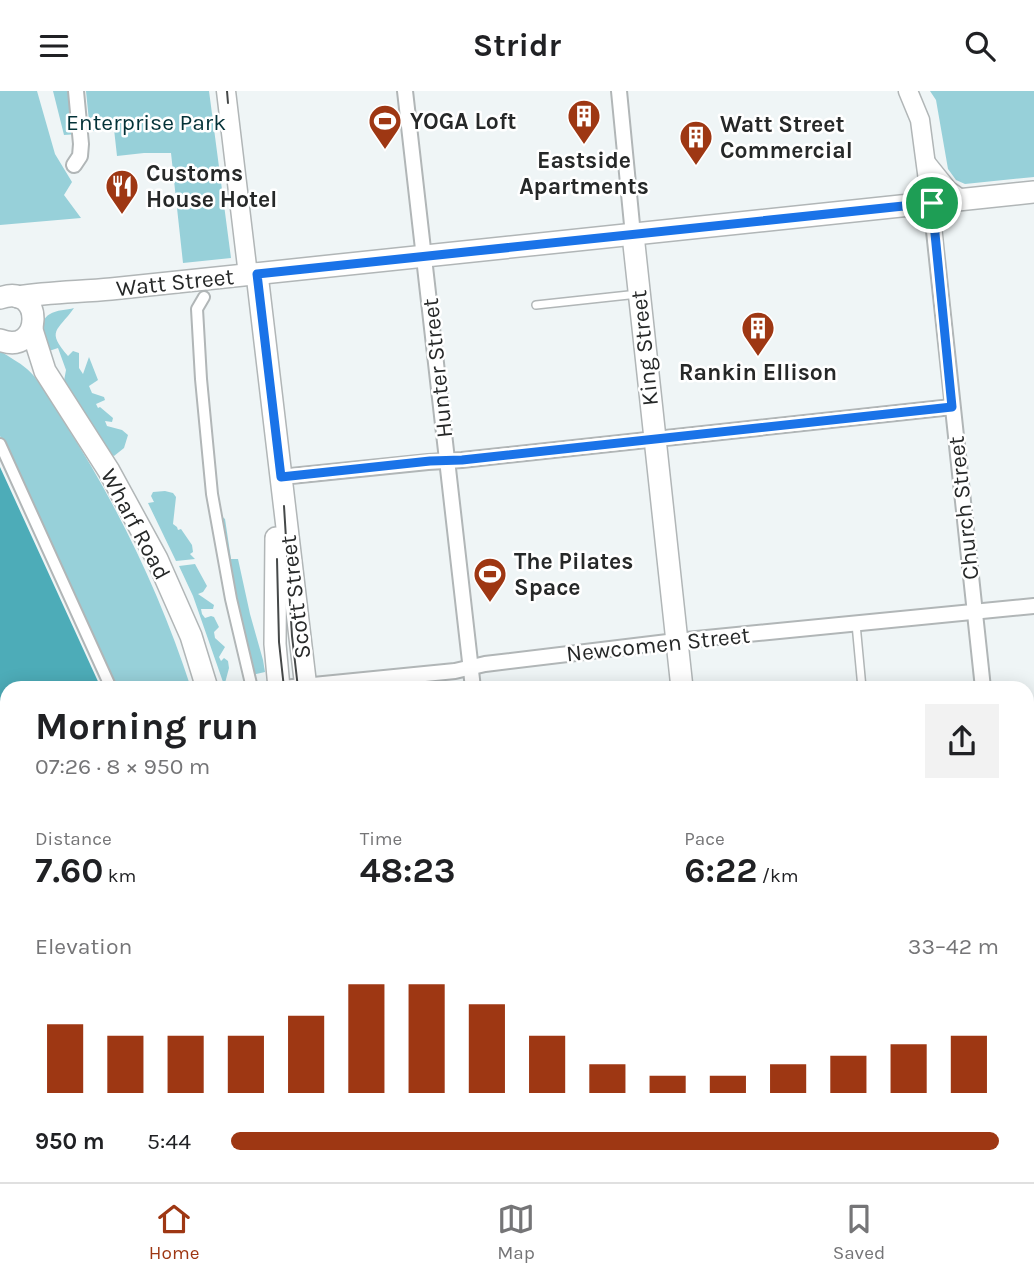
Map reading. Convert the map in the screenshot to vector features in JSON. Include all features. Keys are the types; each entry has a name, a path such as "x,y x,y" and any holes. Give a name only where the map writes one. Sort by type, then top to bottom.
{"main road":[{"name":"Watt Street","path":"7,295 69,293 1034,192"},
{"name":"King Street","path":"633,235 681,681"},
{"name":"Scott Street","path":"252,274 285,506 305,681"},
{"name":"Scott Street","path":"252,274 275,504 275,633 280,681"},
{"path":"3,342 16,342 25,338 51,306 69,293"},
{"name":"Wharf Road","path":"7,295 25,301 31,307 34,314 33,326 45,371"},
{"name":"Wharf Road","path":"3,342 30,358 45,371 110,471 157,559 191,636 205,681"}],"street":[{"path":"74,165 80,156 81,144 76,91"},
{"name":"Hunter Street","path":"405,91 472,681"},
{"name":"King Street","path":"619,91 633,235"},
{"path":"908,91 920,120 932,203"},
{"path":"230,95 252,274"},
{"path":"928,164 948,190 962,200"},
{"name":"Church Street","path":"932,203 982,681"},
{"path":"204,297 197,309 212,494 230,599 250,681"},
{"path":"281,477 952,407"},
{"path":"0,444 108,681"},
{"name":"Newcomen Street","path":"356,681 455,671 676,641 1034,606"}],"lane":[{"path":"536,305 638,293"},
{"path":"856,623 861,681"}],"green space":[{"path":"0,91 37,91 55,154 72,182 64,195 81,218 0,225"},
{"path":"53,91 72,91 78,134 64,135"},
{"name":"Enterprise Park","path":"86,91 209,91 231,258 183,263 171,153 117,156 114,129 90,131"},
{"path":"930,91 1034,91 1034,177 965,184 956,180 948,169 936,100"},
{"path":"74,308 56,331 57,341 68,356 73,351 79,353 79,368 83,374 89,357 98,380 89,386 92,393 104,397 105,400 96,404 113,418 112,422 105,421 107,426 122,430 128,435 124,448 114,456 104,450 64,381 66,370 58,348 49,351 44,336 42,326 46,317"},
{"path":"0,351 24,366 37,380 102,485 152,585 189,681 112,681 0,436"},
{"path":"165,491 176,497 173,524 178,530 181,529 192,545 193,552 190,554 195,559 176,561 148,503 154,502 151,496 153,492"},
{"path":"218,513 225,519 231,559 238,559 265,672 252,675"},
{"path":"195,564 207,586 198,594 214,605 213,609 201,609 205,618 214,617 219,627 214,632 215,638 225,647 219,657 221,661 224,658 228,661 226,681 223,681 193,596 179,566"}],"shaded area":[{"path":"0,467 98,681 0,681"}],"tram line":[{"path":"227,91 228,103"},
{"path":"284,506 297,681"},
{"path":"277,559 279,642 283,681"}],"place":[{"name":"Eastside Apartments","path":"584,146"},
{"name":"YOGA Loft","path":"385,151"},
{"name":"Watt Street Commercial","path":"696,167"},
{"name":"Customs House Hotel","path":"122,216"},
{"name":"Rankin Ellison","path":"758,358"},
{"name":"The Pilates Space","path":"490,604"}],"route":[{"path":"932,203 952,407 281,477 257,274 932,203"}]}
